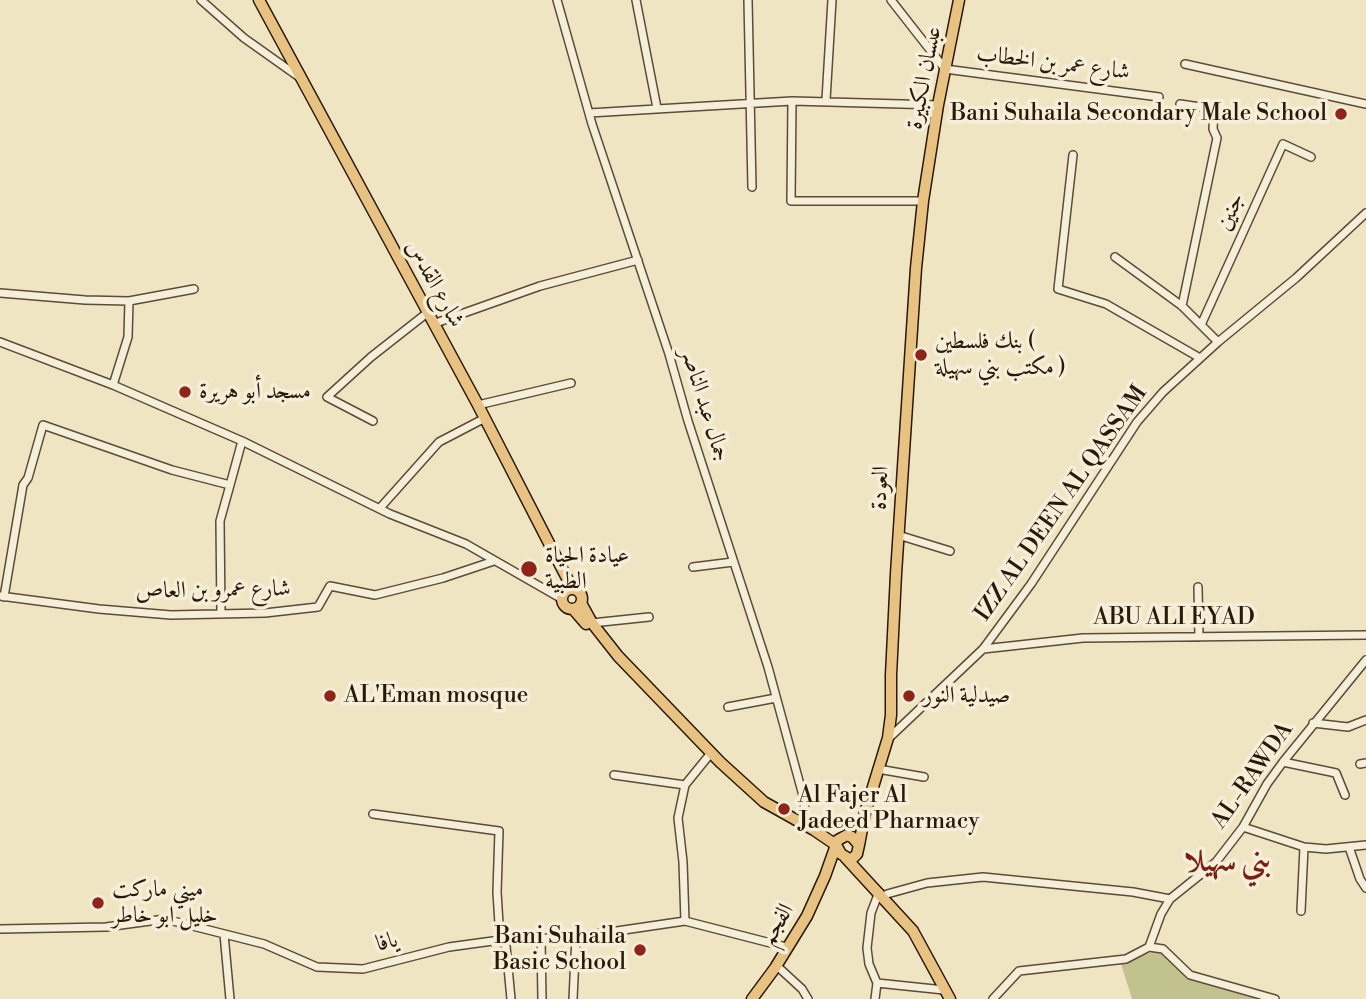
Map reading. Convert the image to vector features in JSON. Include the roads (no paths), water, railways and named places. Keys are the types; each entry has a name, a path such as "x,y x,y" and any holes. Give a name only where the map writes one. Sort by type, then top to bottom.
{"main road":[{"name":"شارع القدس","path":"259,0 485,418 572,589"},
{"name":"عبسان الكبيرة","path":"929,163 959,0"},
{"name":"العودة","path":"859,847 865,813 888,738 891,715 898,535 916,268 929,163"},
{"path":"572,589 581,594 577,606 565,607 562,599 564,592 572,589"},
{"path":"577,606 648,689 710,754"},
{"path":"577,606 641,689 687,737 720,762 764,802 820,834 840,840 852,836 859,847 860,866 865,876"},
{"name":"العودة","path":"840,840 865,813"},
{"path":"840,840 844,857 880,891 914,930 949,996"},
{"name":"الفجم","path":"752,999 777,966 807,916 840,840"},
{"path":"829,865 836,858 852,859 859,847"}],"street":[{"path":"201,0 244,38 303,80"},
{"name":"جمال عبد الناصر","path":"557,0 589,113 776,698 805,803 801,822"},
{"path":"636,0 657,108"},
{"path":"748,0 752,187"},
{"path":"826,100 832,0"},
{"name":"شارع عمر بن الخطاب","path":"891,0 945,69 1159,97"},
{"path":"1185,64 1366,104"},
{"path":"589,113 826,100 938,105"},
{"path":"792,101 791,201 923,201"},
{"path":"1180,104 1214,109 1213,129 1217,138 1182,306"},
{"name":"جنين","path":"1201,325 1283,144 1311,157"},
{"path":"1073,155 1058,289 1106,304 1200,358"},
{"name":"IZZ AL DEEN AL QASSAM","path":"888,738 983,649 1031,584 1138,422 1163,392 1218,342 1296,278 1366,213"},
{"path":"1115,257 1182,306 1218,342"},
{"path":"433,324 540,286 638,260"},
{"path":"0,293 130,301 194,289"},
{"path":"113,385 128,337 130,301"},
{"path":"373,421 327,397 371,357 427,313"},
{"path":"0,342 113,385 242,441 380,508 466,544 562,599"},
{"path":"478,405 571,383"},
{"path":"380,508 439,442 485,418"},
{"path":"2,597 23,485 28,478 43,425 172,470 230,485"},
{"path":"221,614 220,521 242,441"},
{"path":"898,535 950,551"},
{"name":"شارع عمرو بن العاص","path":"2,597 171,615 265,613 318,607 330,586 375,595 443,578 494,561"},
{"path":"693,567 733,562"},
{"path":"1198,587 1199,636"},
{"path":"592,623 649,617"},
{"name":"ABU ALI EYAD","path":"983,649 1083,638 1366,635"},
{"name":"AL-RAWDA","path":"1149,947 1161,914 1170,899 1216,862 1243,827 1283,762 1366,660"},
{"path":"728,707 776,698"},
{"path":"1314,723 1348,727 1366,720"},
{"path":"684,921 683,862 678,818 685,785 710,754"},
{"path":"1283,762 1336,773 1345,795"},
{"path":"878,769 924,777"},
{"path":"614,775 685,785"},
{"path":"373,814 499,831 497,892 500,940 506,946 511,999"},
{"path":"1243,827 1304,847 1326,849 1366,845"},
{"path":"1349,846 1360,879 1366,888"},
{"path":"1301,911 1304,847"},
{"path":"875,999 877,982 869,964 867,948 871,913 880,891 983,877 1133,892 1170,899"},
{"name":"يافا","path":"0,929 106,927 165,919 264,944 317,967 363,969 449,947 500,940 576,937 684,921 786,947"},
{"path":"224,934 230,999"},
{"path":"573,999 576,937"},
{"path":"541,939 542,999"},
{"path":"992,999 1019,971 1126,959 1149,947 1163,949 1190,975 1275,999"},
{"path":"777,966 802,989 808,999"},
{"path":"877,982 949,996"}],"place":[{"name":"Bani Suhaila Secondary Male School","path":"1341,114"},
{"name":"بنك فلسطين ( مكتب بني سهيلة )","path":"921,355"},
{"name":"مسجد أبو هريرة","path":"185,392"},
{"name":"عيادة الحياة الطبية","path":"529,569"},
{"name":"AL'Eman mosque","path":"330,696"},
{"name":"صيدلية النور","path":"909,696"},
{"name":"Al Fajer Al Jadeed Pharmacy","path":"784,809"},
{"name":"ميني ماركت خليل ابو خاطر","path":"98,903"},
{"name":"Bani Suhaila Basic School","path":"640,950"}],"district":[{"name":"بني سهيلا","path":"1228,864"}]}
